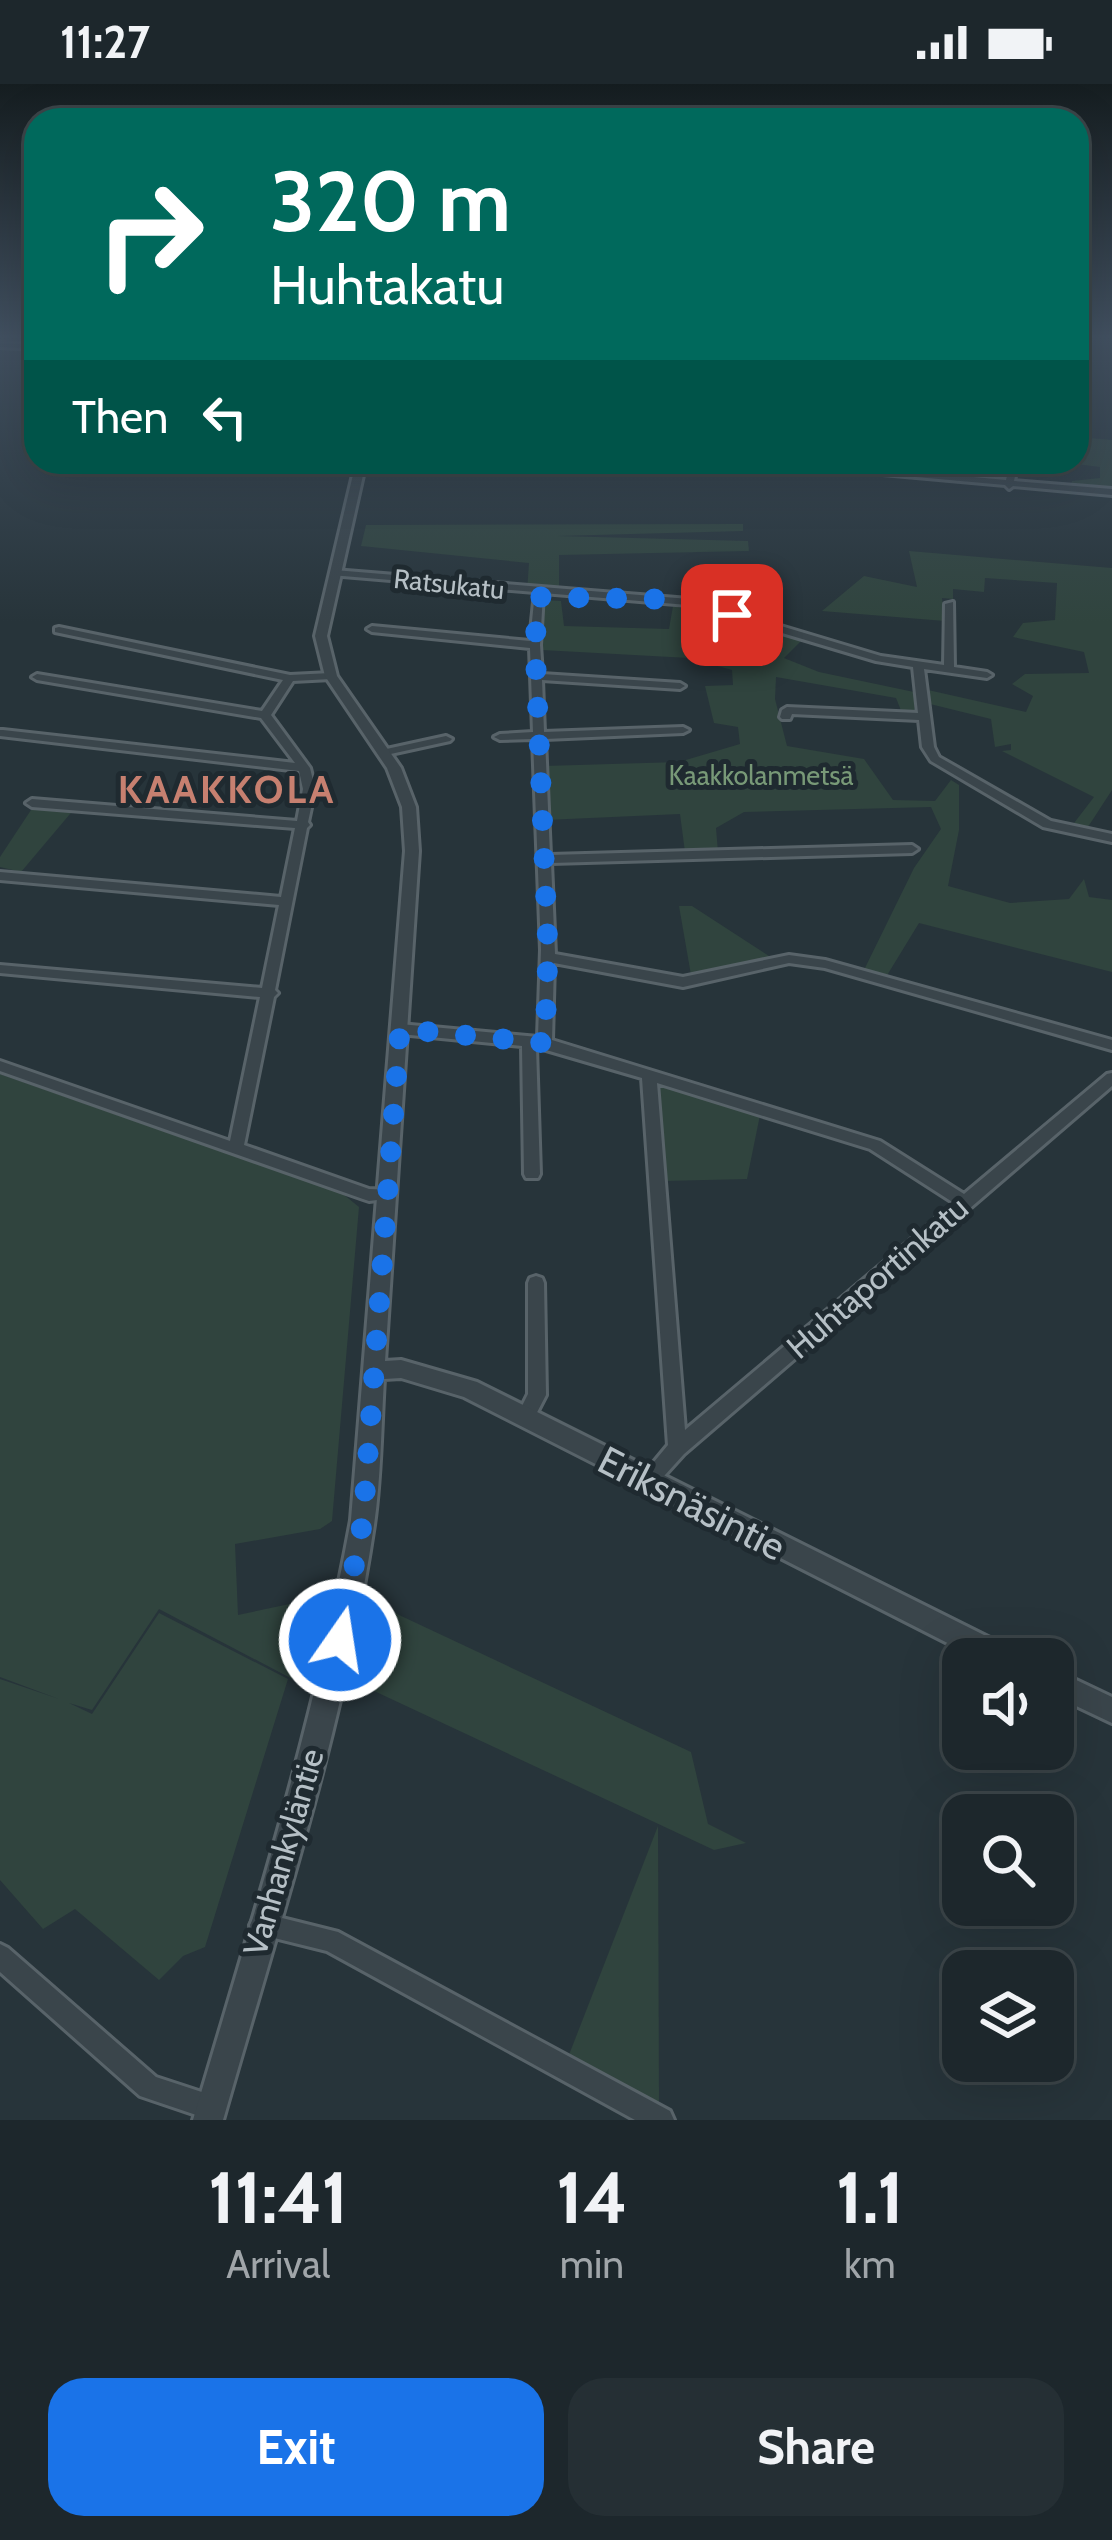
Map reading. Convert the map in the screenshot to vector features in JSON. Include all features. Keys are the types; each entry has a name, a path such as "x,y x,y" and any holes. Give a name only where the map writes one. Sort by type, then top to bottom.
{"street":[{"name":"Vanhankyläntie","path":"210,2113 354,1582 388,1193 411,831 409,807 386,752 331,676 321,636 358,474"},
{"path":"896,474 1112,492"},
{"path":"1009,486 1012,474"},
{"name":"Ratsukatu","path":"334,573 539,594 689,602 918,665 987,675"},
{"path":"532,1174 537,1042 548,957 535,645 539,594"},
{"path":"764,625 765,596"},
{"path":"949,667 950,604"},
{"path":"372,629 535,645"},
{"path":"59,630 290,678 331,676"},
{"path":"918,665 928,747 943,765 1047,824 1112,838"},
{"path":"37,677 265,715 304,768 308,789 304,825 237,1145"},
{"path":"538,677 680,686"},
{"path":"265,715 290,678"},
{"path":"786,717 787,710 925,717"},
{"path":"500,737 683,730"},
{"path":"3,733 304,768"},
{"path":"386,752 446,739"},
{"path":"32,803 304,825"},
{"path":"544,859 912,849"},
{"path":"0,876 287,902"},
{"path":"548,957 683,982 789,959 825,964 1112,1046"},
{"path":"0,969 271,993"},
{"path":"400,1029 537,1042 875,1145 964,1202"},
{"path":"0,1066 237,1145 368,1195 388,1193"},
{"path":"649,1076 677,1448"},
{"name":"Huhtaportinkatu","path":"648,1480 677,1448 1112,1078"},
{"path":"525,1418 537,1395 536,1282"},
{"name":"Eriksnäsintie","path":"372,1371 427,1375 525,1418 963,1638"},
{"path":"1074,1692 1112,1710"},
{"path":"262,1925 330,1940 661,2120"},
{"path":"0,1956 148,2087 210,2113"}],"green space":[{"path":"1089,438 1112,440 1112,495 878,474 944,474 1071,486 1072,481 1100,478 1100,467 1089,466"},
{"path":"743,524 743,531 558,536 748,541 749,551 559,555 559,594 527,592 529,563 361,546 366,525"},
{"path":"909,551 1112,568 1112,790 1086,830 1071,827 1094,797 1002,751 1011,750 1011,744 995,747 991,719 930,704 928,690 1026,712 1033,696 1012,684 1025,674 1089,673 1084,652 1013,637 1023,623 1055,620 1057,583 985,578 984,592 953,589 953,599 942,598 945,621 822,611 864,576 917,587"},
{"name":"Kaakkolanmetsä","path":"543,600 561,601 564,626 669,629 673,606 703,613 712,648 757,649 779,633 802,640 784,658 819,672 914,692 915,714 902,713 896,698 776,677 775,699 787,746 864,759 893,800 935,801 951,780 959,785 959,830 948,886 1010,903 1069,899 1084,879 1089,897 1112,900 1112,972 919,923 886,977 864,970 914,868 941,829 931,807 744,812 716,828 718,852 685,852 680,814 545,820 544,766 679,762 740,744 738,727 714,723 705,686 733,685 732,670 689,658 542,650"},
{"path":"75,808 21,872 0,867 0,857 31,810"},
{"path":"679,906 692,906 772,958 691,975"},
{"path":"0,1074 343,1194 359,1207 332,1521 320,1529 235,1544 238,1615 318,1598 289,1629 315,1642 300,1683 159,1609 92,1710 69,1703 92,1714 159,1613 288,1679 205,1947 183,1956 159,1980 75,1909 43,1929 0,1880 0,1679 59,1699 0,1677"},
{"path":"657,1084 760,1115 747,1179 663,1181"},
{"path":"382,1607 691,1752 708,1824 746,1843 714,1850 357,1683"},
{"path":"658,1826 659,2111 567,2060"}],"district":[{"name":"KAAKKOLA","path":"227,789"}],"route":[{"path":"340,1640 363,1520 400,1029 545,1043 548,950 535,645 539,594 689,602 732,615"}]}
